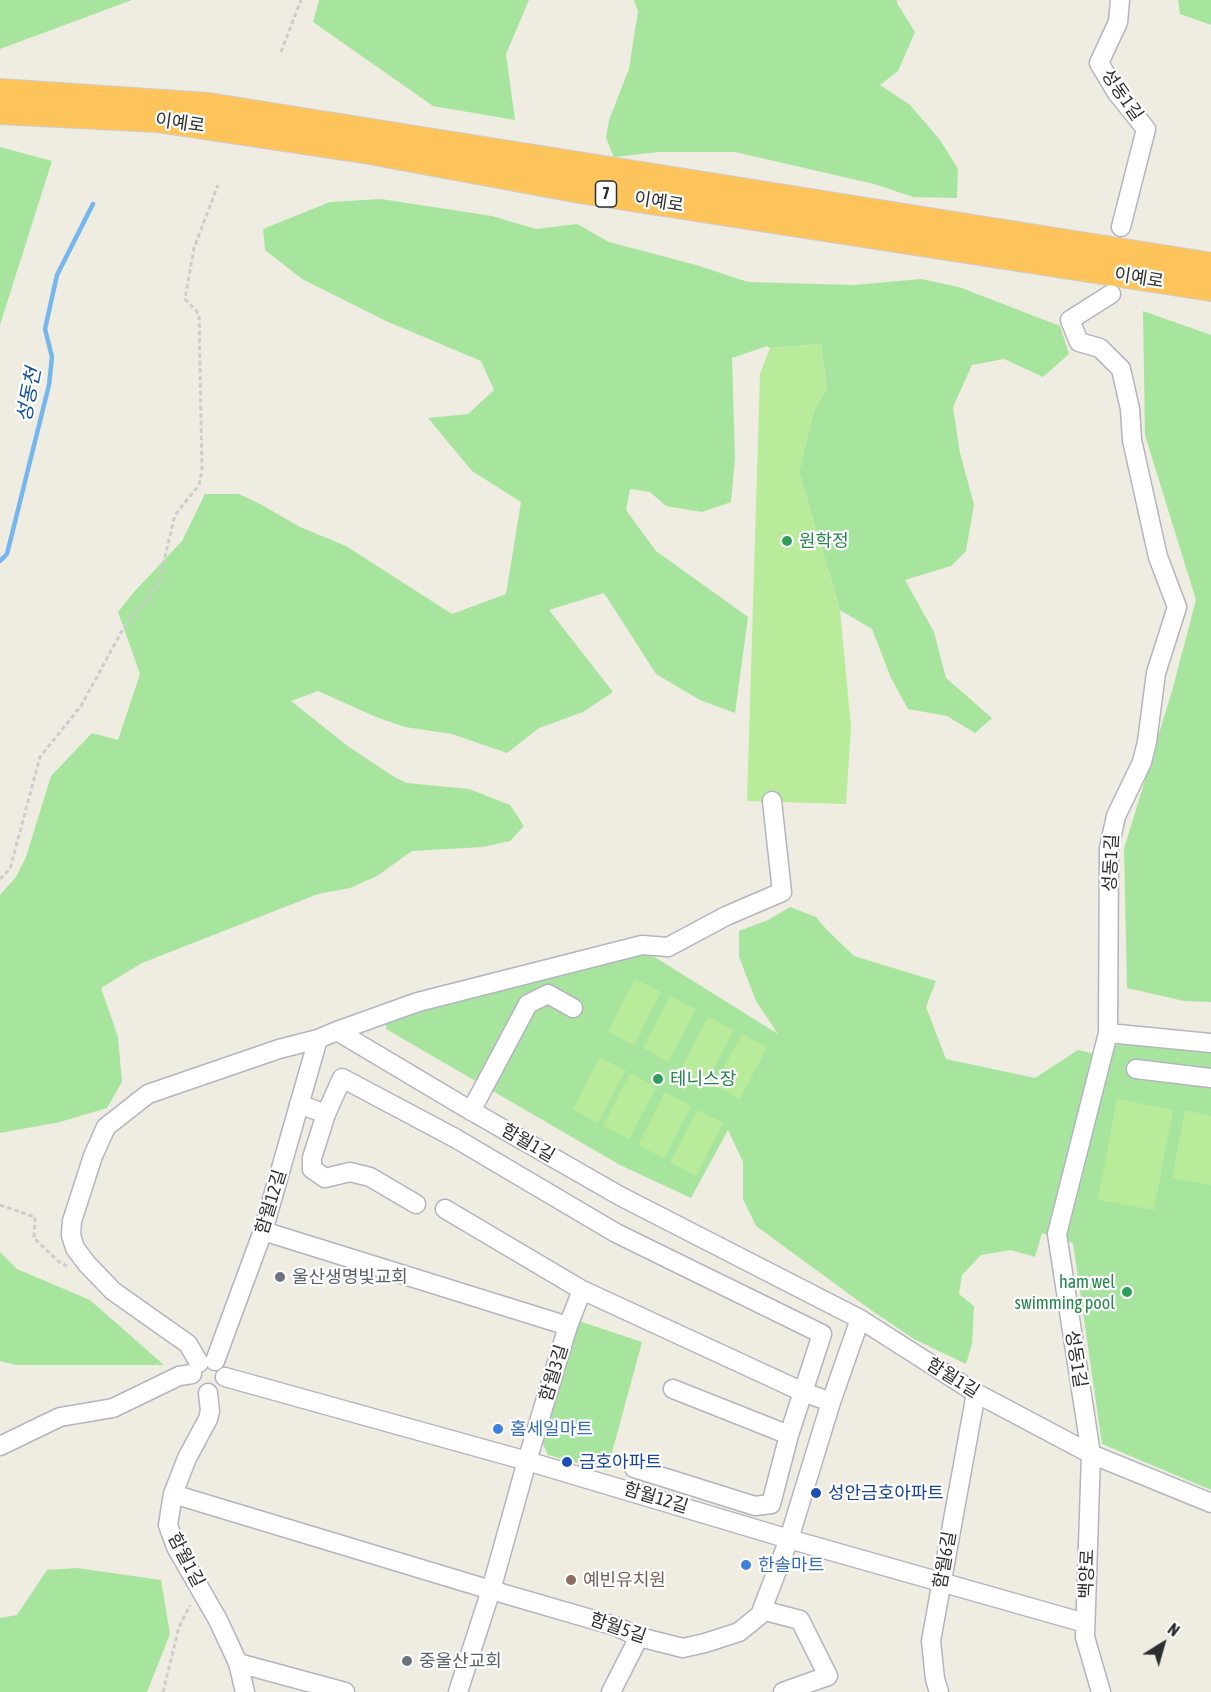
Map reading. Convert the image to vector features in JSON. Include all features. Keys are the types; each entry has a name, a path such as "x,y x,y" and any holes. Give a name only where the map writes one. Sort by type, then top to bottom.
{"highway":[{"name":"이예로","path":"0,92 208,106 1211,266"},
{"name":"이예로","path":"0,111 157,119 370,151 603,194 1211,288"}],"street":[{"name":"성동1길","path":"1120,0 1118,22 1099,63 1117,93 1146,129 1121,227"},
{"name":"성동1길","path":"1091,1454 1057,1234 1108,1033 1109,848 1116,816 1142,762 1148,742 1156,673 1177,607 1158,557 1132,440 1130,409 1121,369 1100,348 1079,342 1070,320 1111,294"},
{"path":"202,1366 188,1344 113,1291 75,1248 71,1235 72,1221 93,1156 106,1127 148,1094 279,1049 318,1039 418,1002 642,945 668,947 726,916 782,892 772,801"},
{"path":"471,1111 528,1004 548,994 573,1008"},
{"name":"함월1길","path":"337,1031 620,1196 860,1319 976,1393 1091,1454 1211,1503"},
{"path":"1108,1033 1211,1043"},
{"name":"함월12길","path":"202,1366 263,1231 318,1039"},
{"path":"1136,1069 1211,1078"},
{"path":"416,1204 370,1177 350,1172 325,1178 312,1169 312,1158 326,1114 342,1078 455,1138 616,1233 822,1334 789,1435 771,1504 755,1506 634,1468"},
{"path":"299,1104 326,1114"},
{"path":"446,1209 582,1290 804,1392 831,1402"},
{"name":"함월3길","path":"263,1231 568,1326 491,1590 458,1692"},
{"path":"568,1326 582,1290"},
{"name":"함월5길","path":"173,1494 615,1626 639,1637 683,1648 705,1643 739,1632 760,1615 789,1539 831,1402 860,1319"},
{"path":"0,1446 60,1417 113,1408 202,1366 223,1367 225,1377 222,1387 207,1393 198,1389 194,1384 202,1366"},
{"name":"함월12길","path":"225,1377 527,1461 789,1539 1085,1623"},
{"path":"673,1389 789,1435"},
{"name":"함월1길","path":"207,1393 210,1405 208,1419 187,1458 173,1494 168,1525 176,1546 218,1620 238,1663 245,1692"},
{"name":"함월6길","path":"939,1692 934,1679 932,1641 976,1393"},
{"name":"백양로","path":"1091,1454 1085,1637 1101,1692"},
{"path":"762,1610 800,1620 828,1676 783,1692"},
{"path":"611,1692 639,1637"},
{"path":"238,1663 345,1692"}],"path":[{"path":"281,52 301,0"},
{"path":"0,879 10,868 40,757 81,706 124,627 158,585 175,515 199,485 202,470 199,314 185,299 194,248 218,185"},
{"path":"0,1205 35,1217 34,1238 59,1262 68,1267"},
{"path":"164,1692 179,1627 200,1589"}],"green space":[{"path":"0,0 132,0 0,49"},
{"path":"319,0 529,0 506,54 515,120 433,106 313,22"},
{"path":"634,0 897,0 915,32 898,71 880,85 910,105 940,140 958,169 957,198 913,197 874,184 735,152 659,152 614,157 606,138 609,120 629,69 638,11"},
{"path":"1178,0 1211,0 1211,25 1180,14"},
{"path":"0,147 52,161 0,325"},
{"path":"381,199 492,216 536,229 577,224 609,242 696,265 748,282 854,285 921,279 959,287 1060,326 1069,354 1043,377 1004,359 972,365 953,407 960,453 974,505 966,551 951,566 905,580 934,632 946,678 992,718 975,733 947,716 908,709 891,678 872,629 840,610 799,472 814,410 827,389 821,344 770,348 767,346 732,358 735,458 731,502 702,512 666,506 650,492 630,489 626,510 656,551 748,617 735,713 700,700 656,674 604,593 549,610 613,692 583,712 539,728 507,753 452,734 405,727 376,717 318,691 291,701 349,747 396,778 407,783 469,789 510,805 524,826 510,841 483,847 412,851 377,876 350,888 318,894 142,963 101,988 118,1037 122,1082 107,1108 60,1122 0,1133 0,895 16,877 26,857 51,776 92,733 118,740 140,674 118,612 182,541 205,494 239,494 262,505 300,527 346,546 452,614 506,594 521,502 472,471 428,418 468,414 494,390 481,361 386,321 302,279 265,250 263,229 330,202"},
{"path":"1143,311 1211,335 1211,1002 1184,1001 1127,988 1124,849 1172,691 1196,600 1145,435"},
{"name":"원학정","path":"821,344 827,389 814,410 799,472 840,610 851,727 846,804 747,801 760,374 770,348"},
{"path":"790,907 816,917 854,956 936,981 926,1007 946,1059 1035,1078 1078,1050 1108,1057 1115,1046 1130,1041 1211,1050 1211,1490 1102,1444 1073,1243 1042,1233 1035,1257 1011,1250 981,1255 962,1275 959,1294 974,1306 972,1344 966,1364 914,1339 756,1226 743,1199 743,1162 728,1130 691,1198 620,1165 386,1029 386,1018 645,951 778,1034 756,1001 739,957 739,931 768,920"},
{"path":"635,979 661,992 634,1045 608,1031"},
{"path":"670,996 696,1009 668,1062 643,1048"},
{"path":"708,1017 734,1030 706,1083 681,1069"},
{"path":"742,1034 767,1047 740,1099 714,1086"},
{"path":"600,1057 625,1071 598,1123 573,1109"},
{"path":"630,1073 656,1087 629,1139 603,1126"},
{"path":"665,1092 691,1106 664,1158 638,1145"},
{"path":"1117,1099 1173,1110 1154,1210 1098,1200"},
{"path":"698,1110 723,1123 696,1176 670,1162"},
{"path":"1185,1110 1211,1116 1211,1185 1172,1178"},
{"path":"0,1252 17,1269 90,1300 164,1365 16,1365 0,1361"},
{"path":"579,1321 642,1342 607,1471 548,1455 543,1444"},
{"path":"77,1568 161,1580 170,1634 147,1692 0,1692 0,1618 17,1615 47,1570"}],"waterway":[{"name":"성동천","path":"0,561 7,554 49,385 52,357 45,329 57,275 93,204"}],"place":[{"name":"원학정","path":"787,541"},
{"name":"테니스장","path":"658,1079"},
{"name":"울산생명빛교회","path":"280,1277"},
{"name":"ham wel swimming pool","path":"1127,1292"},
{"name":"홈세일마트","path":"498,1429"},
{"name":"금호아파트","path":"567,1462"},
{"name":"성안금호아파트","path":"816,1493"},
{"name":"한솔마트","path":"746,1565"},
{"name":"예빈유치원","path":"571,1580"},
{"name":"중울산교회","path":"407,1661"}]}
